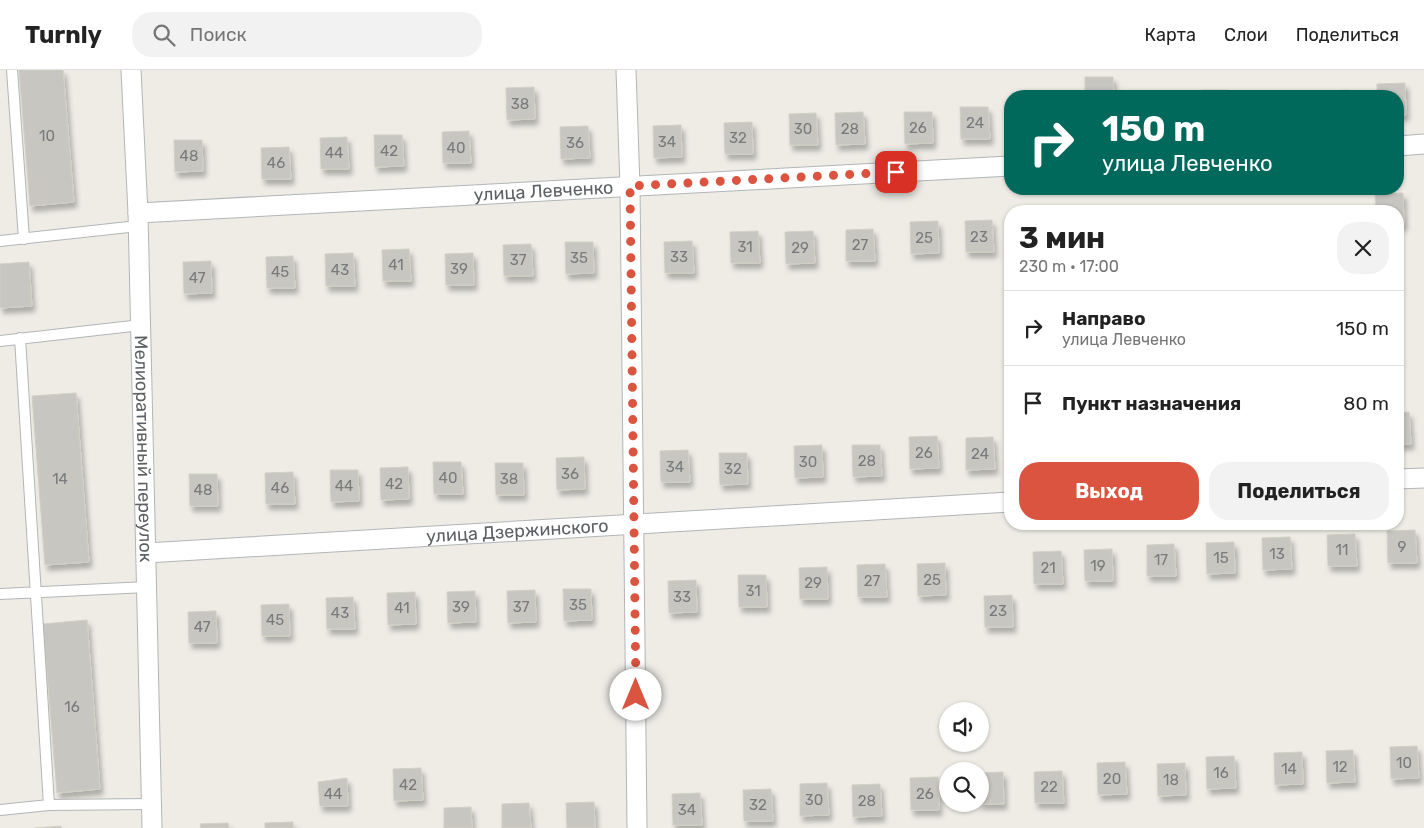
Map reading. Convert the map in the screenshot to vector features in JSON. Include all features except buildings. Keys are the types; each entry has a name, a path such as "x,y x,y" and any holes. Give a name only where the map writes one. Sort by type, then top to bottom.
{"street":[{"name":"Мелиоративный переулок","path":"131,70 138,220 152,828"},
{"path":"626,70 630,186 635,524 637,828"},
{"path":"1404,146 1424,144"},
{"name":"улица Левченко","path":"138,220 630,186 1004,166"},
{"path":"1404,479 1424,478"},
{"name":"улица Дзержинского","path":"146,553 1004,502"}],"lane":[{"path":"12,70 24,238"},
{"path":"0,241 138,220"},
{"path":"0,340 140,325"},
{"path":"20,338 49,805"},
{"path":"0,594 147,587"},
{"path":"0,810 49,805 152,804"}],"route":[{"path":"636,695 630,186 896,172"}]}
